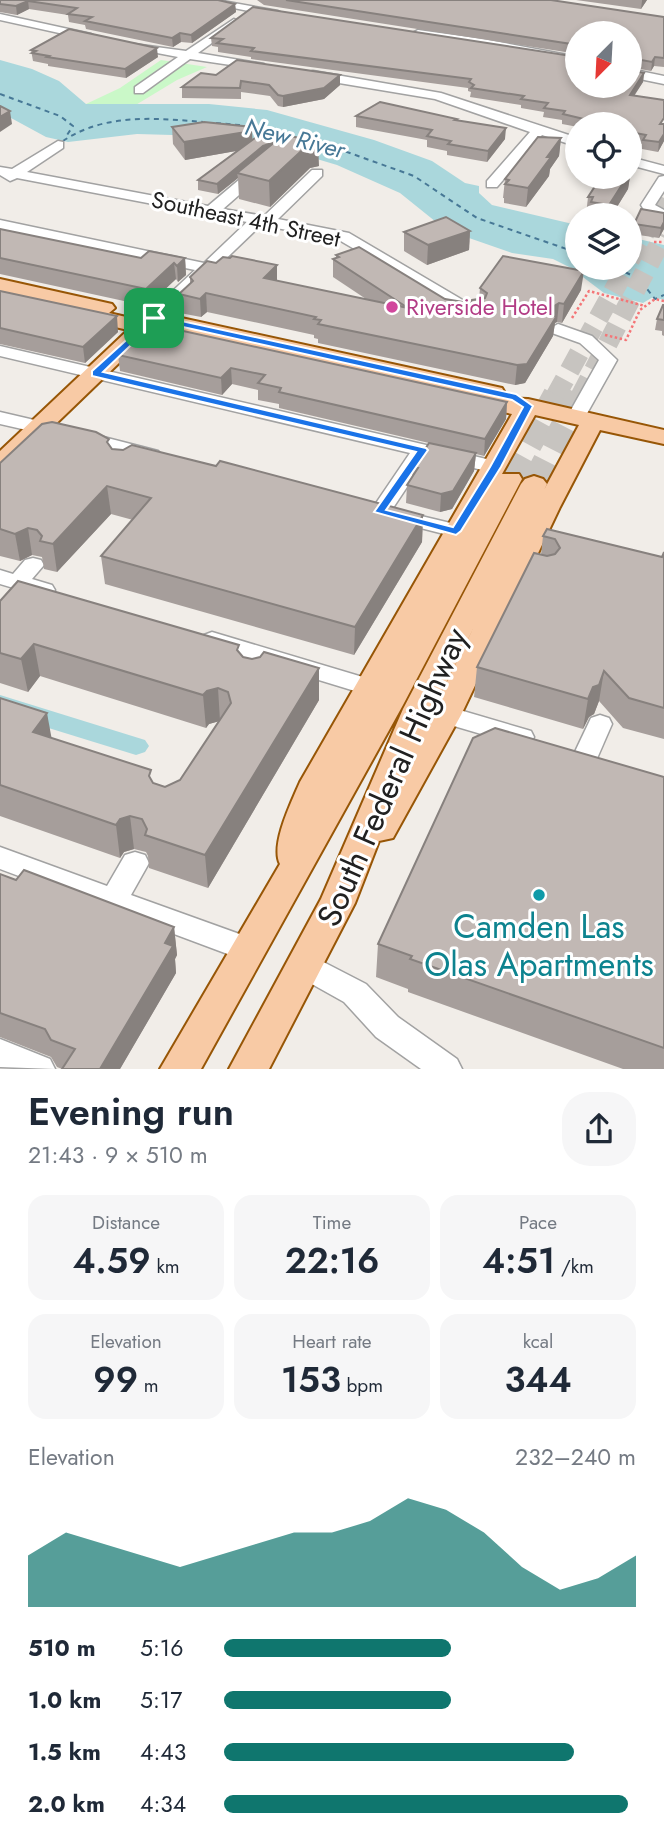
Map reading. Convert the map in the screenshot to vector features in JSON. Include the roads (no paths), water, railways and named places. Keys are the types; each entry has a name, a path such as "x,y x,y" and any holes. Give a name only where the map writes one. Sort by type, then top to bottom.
{"main road":[{"path":"0,285 149,323 509,407 528,406 664,437"},
{"path":"0,296 149,323"},
{"path":"0,464 149,323"},
{"path":"288,880 301,818 316,782 456,531 513,477 528,406"},
{"path":"337,903 530,572 585,419"},
{"name":"South Federal Highway","path":"249,950 513,477"},
{"name":"South Federal Highway","path":"249,1069 337,903 513,477"},
{"path":"180,1069 249,950"}],"street":[{"path":"200,0 292,16"},
{"path":"139,90 265,0"},
{"path":"0,18 186,56 271,69"},
{"path":"401,31 483,42 565,58"},
{"path":"298,73 418,91 565,139"},
{"path":"642,75 664,80"},
{"path":"492,184 539,130"},
{"path":"0,184 8,172 58,145"},
{"path":"218,211 274,164"},
{"path":"642,164 664,170"},
{"name":"Southeast 4th Street","path":"8,172 344,236 475,312"},
{"path":"149,323 207,268 317,173"},
{"path":"664,180 648,205 651,210 664,215"},
{"path":"0,225 207,268"},
{"path":"576,330 593,342 608,360 585,419"},
{"path":"0,351 422,450 513,477"},
{"path":"0,418 165,458"},
{"path":"380,512 422,450"},
{"path":"123,469 139,452"},
{"path":"358,507 456,531"},
{"path":"17,575 71,598"},
{"path":"190,634 264,665 368,687"},
{"path":"446,715 612,764"},
{"path":"586,756 600,724"},
{"path":"0,858 249,950"},
{"path":"113,900 135,863"},
{"path":"304,965 355,993 387,1027 443,1068"},
{"path":"0,1053 31,1068"}],"water":[{"name":"New River","path":"0,60 32,69 59,81 86,104 209,104 267,110 374,140 432,161 465,183 479,186 479,193 492,205 565,222 565,265 553,259 512,253 446,230 400,193 337,165 243,137 137,134 68,142 46,137 0,112"},
{"path":"642,240 664,245 664,300 653,297 643,303 604,293 587,280 642,280"}],"waterway":[{"path":"0,704 136,746"}],"tunnel":[{"path":"642,238 664,198"},
{"path":"580,397 664,235"},
{"path":"555,397 619,280"},
{"path":"510,479 556,395"},
{"path":"534,484 580,395"}],"place":[{"name":"Riverside Hotel","path":"392,307"},
{"name":"Camden Las Olas Apartments","path":"539,895"}]}
